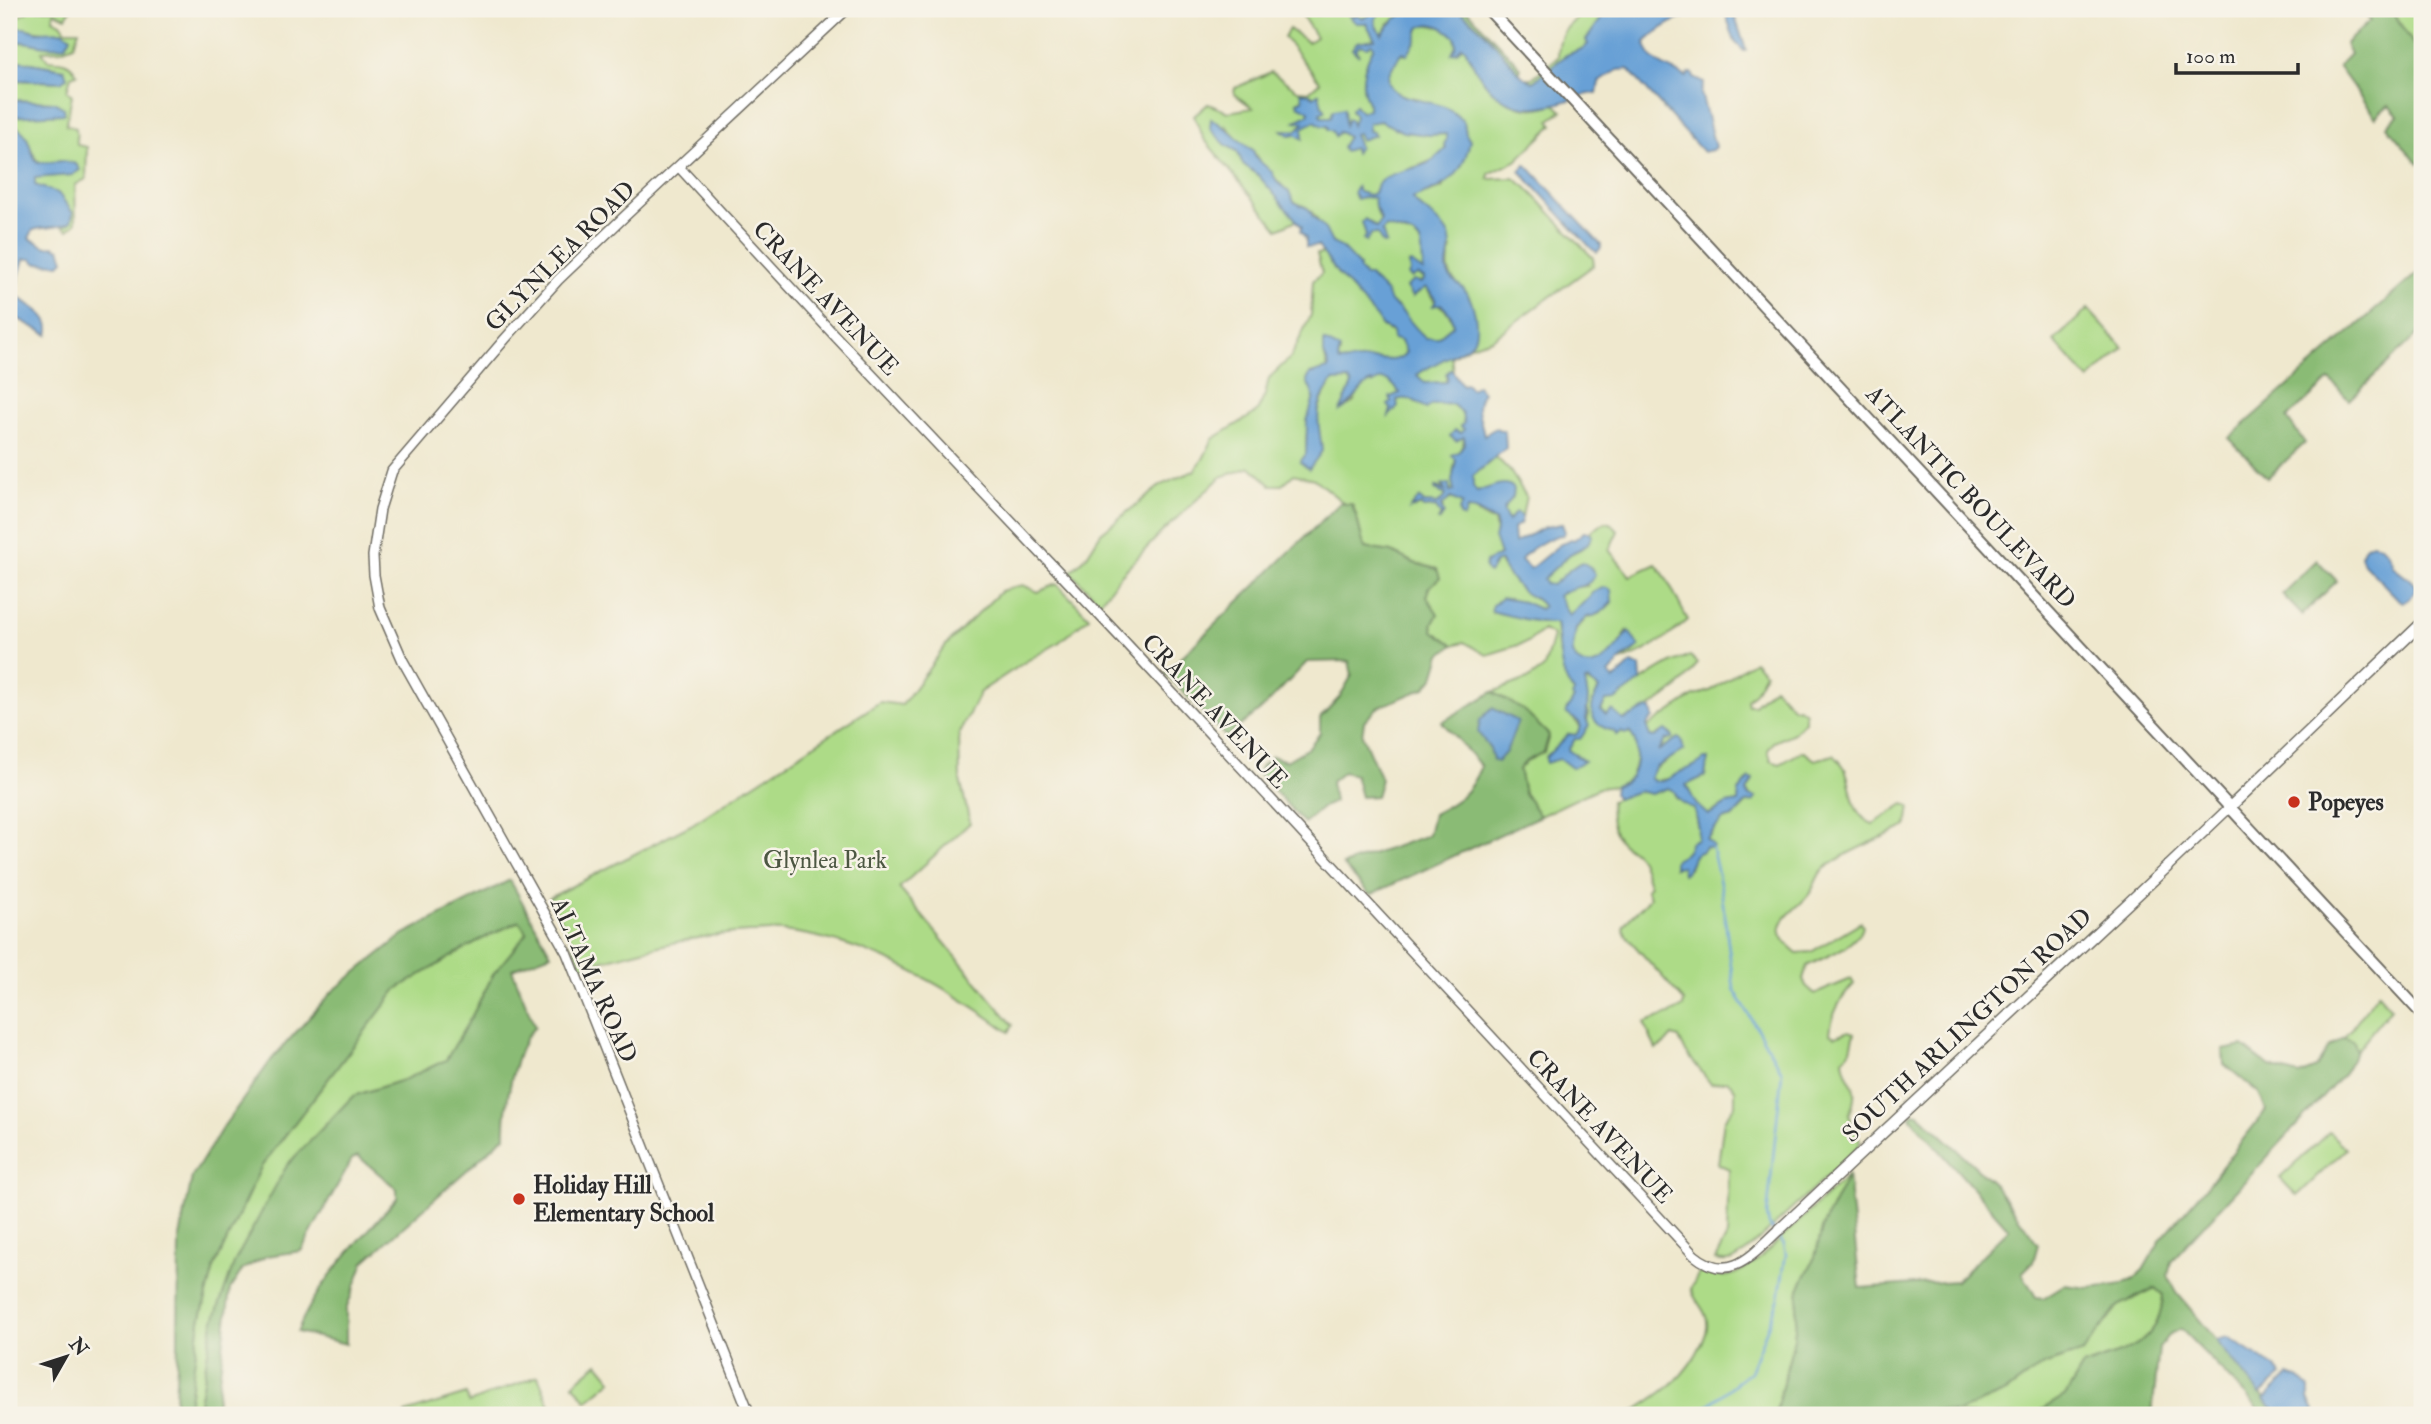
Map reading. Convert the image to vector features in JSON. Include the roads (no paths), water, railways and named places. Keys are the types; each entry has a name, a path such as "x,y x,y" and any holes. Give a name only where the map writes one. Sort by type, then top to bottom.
{"main road":[{"name":"ATLANTIC BOULEVARD","path":"1488,9 2422,1014"},
{"path":"2230,807 2422,623"},
{"name":"SOUTH ARLINGTON ROAD","path":"1780,1229 2167,867"}],"street":[{"name":"GLYNLEA ROAD","path":"374,575 375,537 380,509 392,471 558,280 847,9"},
{"name":"CRANE AVENUE","path":"678,167 1124,641 1694,1255 1712,1267 1729,1268"},
{"name":"ALTAMA ROAD","path":"374,575 380,608 402,661 563,945 750,1415"},
{"name":"SOUTH ARLINGTON ROAD","path":"2167,867 2230,807"},
{"name":"SOUTH ARLINGTON ROAD","path":"1729,1268 1746,1259 1780,1229"}],"water":[{"path":"1424,8 1458,9 1485,33 1522,76 1533,82 1566,55 1584,48 1588,44 1586,40 1608,9 1724,9 1681,18 1645,42 1650,55 1660,64 1687,77 1692,73 1694,78 1704,83 1701,93 1715,147 1703,152 1628,69 1618,70 1599,82 1597,93 1555,104 1523,107 1498,96 1480,76 1465,48 1462,46 1452,53 1456,45 1455,37 1443,28 1429,24 1419,28 1416,40 1407,55 1404,52 1400,54 1388,79 1392,89 1398,93 1440,105 1451,111 1464,122 1470,141 1462,165 1450,180 1412,199 1447,232 1451,243 1448,273 1467,293 1476,323 1472,343 1417,375 1425,383 1446,382 1446,374 1451,369 1462,385 1466,384 1471,389 1477,385 1483,392 1478,408 1484,435 1496,428 1505,432 1506,448 1473,476 1473,487 1477,492 1502,484 1514,489 1513,497 1503,510 1508,521 1516,512 1522,517 1520,524 1513,528 1514,543 1545,527 1562,524 1565,532 1563,535 1540,544 1521,560 1530,569 1559,545 1574,540 1584,532 1589,532 1592,536 1587,545 1570,554 1543,579 1546,584 1552,585 1582,562 1590,567 1595,574 1588,583 1558,596 1569,615 1589,598 1592,592 1605,587 1611,590 1610,605 1598,614 1587,617 1576,628 1572,654 1579,663 1587,666 1595,664 1604,660 1629,631 1639,647 1624,657 1609,674 1614,680 1632,663 1640,667 1641,681 1615,700 1606,701 1601,710 1606,715 1612,710 1623,720 1651,709 1653,718 1647,726 1650,736 1655,737 1665,730 1673,736 1666,739 1658,751 1678,738 1681,739 1684,750 1656,767 1650,777 1658,781 1665,780 1708,759 1705,776 1686,785 1696,804 1708,815 1727,804 1738,802 1739,791 1750,778 1753,780 1747,791 1748,796 1756,798 1753,802 1746,803 1733,817 1722,820 1706,839 1713,845 1712,848 1705,847 1694,855 1686,873 1683,874 1682,866 1674,867 1674,860 1687,851 1690,842 1697,839 1694,809 1668,788 1651,794 1638,791 1617,799 1614,794 1615,786 1631,777 1635,766 1635,741 1629,732 1616,735 1614,731 1595,721 1592,710 1599,689 1588,681 1585,681 1588,698 1586,719 1589,726 1568,750 1584,761 1572,768 1560,759 1546,763 1546,757 1569,734 1576,735 1581,727 1566,711 1574,699 1574,692 1562,668 1556,623 1533,621 1491,611 1501,598 1524,602 1540,609 1543,607 1518,587 1501,561 1495,563 1489,573 1487,572 1486,562 1500,555 1494,538 1497,527 1495,521 1475,510 1467,509 1464,518 1460,516 1459,510 1463,504 1451,498 1441,506 1444,514 1438,522 1441,515 1436,507 1423,508 1421,505 1410,509 1419,498 1424,503 1438,504 1446,495 1435,490 1435,487 1445,491 1442,485 1449,484 1450,492 1454,491 1452,481 1456,460 1452,455 1459,452 1465,442 1464,437 1456,441 1450,436 1455,430 1461,433 1464,429 1460,426 1464,423 1462,413 1452,404 1431,405 1426,409 1405,399 1397,400 1398,407 1389,416 1390,397 1400,393 1385,380 1366,385 1340,411 1352,385 1349,380 1333,381 1319,407 1322,451 1309,469 1300,462 1306,454 1307,421 1314,397 1307,381 1310,374 1328,369 1329,366 1324,354 1324,341 1340,349 1340,362 1392,360 1401,358 1406,352 1401,341 1393,339 1392,331 1381,326 1318,246 1306,247 1306,238 1300,231 1302,227 1258,175 1243,164 1237,151 1226,145 1210,129 1211,119 1253,150 1255,157 1272,172 1294,202 1309,209 1324,227 1332,243 1341,247 1365,276 1369,276 1386,292 1390,302 1421,334 1426,338 1437,338 1453,325 1451,315 1441,304 1433,306 1436,300 1426,287 1412,297 1406,287 1413,281 1421,283 1424,280 1418,275 1411,278 1408,275 1411,263 1423,271 1422,250 1418,238 1386,227 1382,231 1386,243 1383,244 1377,234 1371,234 1366,241 1363,239 1366,235 1362,222 1365,219 1377,228 1381,219 1374,198 1357,199 1353,193 1357,187 1359,192 1370,195 1383,179 1390,175 1433,160 1446,148 1446,134 1404,132 1380,121 1369,123 1368,131 1375,135 1361,140 1358,133 1354,134 1359,147 1355,153 1354,148 1344,151 1342,147 1348,136 1339,132 1335,136 1332,130 1328,130 1328,126 1322,126 1315,121 1303,128 1303,139 1281,130 1296,131 1304,123 1296,121 1308,115 1309,111 1298,105 1297,102 1303,100 1301,92 1314,97 1319,93 1325,108 1325,111 1320,113 1321,117 1331,117 1333,110 1344,108 1345,125 1350,119 1352,125 1355,116 1351,109 1355,105 1361,112 1368,109 1363,80 1374,46 1359,45 1356,50 1359,56 1352,49 1357,42 1375,39 1366,23 1356,23 1349,16 1355,16 1357,11 1357,15 1362,18 1369,16 1370,9 1379,14 1375,19 1376,26 1382,34 1406,12"},
{"path":"1724,9 1736,9 1734,14 1746,50 1735,42"},
{"path":"15,28 38,32 63,31 71,37 66,45 59,46 9,43 9,34"},
{"path":"9,59 64,69 67,77 61,82 16,80 9,87"},
{"path":"9,100 54,102 64,108 64,114 9,117"},
{"path":"9,121 24,134 38,163 63,161 76,164 80,170 72,175 35,178 35,185 58,193 73,213 71,222 67,224 33,230 29,238 46,247 60,249 64,260 60,264 35,263 32,259 24,259 14,293 43,316 49,328 48,335 9,314"},
{"path":"1525,165 1601,245 1597,252 1520,171"},
{"path":"2371,543 2382,548 2393,566 2413,582 2415,591 2411,597 2403,602 2398,599 2364,564 2361,556 2365,547"},
{"path":"1492,708 1518,721 1506,752 1497,762 1493,760 1490,749 1478,732 1480,720"},
{"path":"2228,1337 2282,1375 2260,1394 2216,1340"},
{"path":"2289,1375 2300,1379 2309,1388 2309,1399 2315,1410 2311,1415 2279,1415 2264,1399"}],"waterway":[{"path":"1712,848 1721,888 1734,989 1782,1072 1767,1216 1773,1231"},
{"path":"1696,1415 1750,1372 1779,1298 1786,1254 1784,1244 1777,1236"}],"place":[{"name":"Popeyes","path":"2294,802"},
{"name":"Holiday Hill Elementary School","path":"519,1199"}],"park label":[{"name":"Glynlea Park","path":"825,860"}]}
